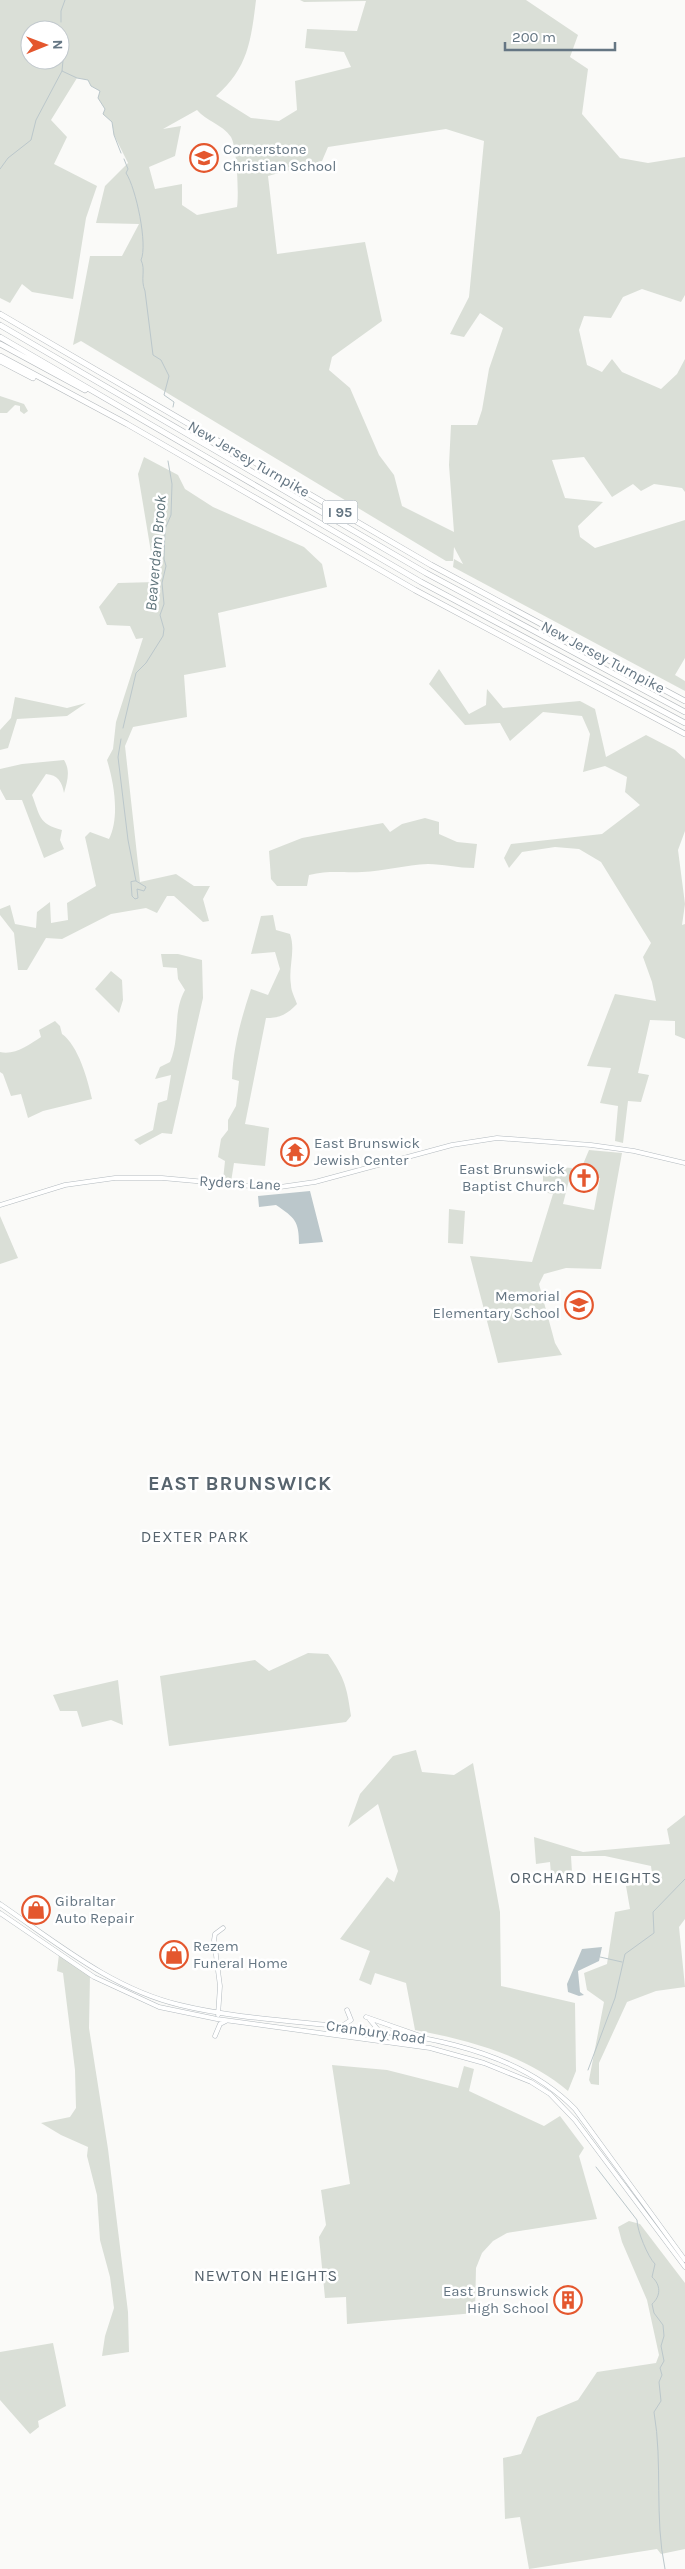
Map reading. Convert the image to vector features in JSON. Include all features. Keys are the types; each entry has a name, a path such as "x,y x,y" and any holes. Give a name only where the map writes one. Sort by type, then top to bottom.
{"highway":[{"name":"New Jersey Turnpike","path":"0,314 431,565 685,701"},
{"name":"New Jersey Turnpike","path":"0,325 426,573 685,712"},
{"name":"New Jersey Turnpike","path":"0,337 421,582 685,724"},
{"path":"0,344 133,415"},
{"name":"New Jersey Turnpike","path":"0,356 127,424 415,590 685,734"},
{"path":"0,361 127,424"}],"main road":[{"name":"Ryders Lane","path":"0,1205 65,1184 115,1178 162,1178 273,1188 315,1182 434,1150 497,1138 599,1146 685,1163"},
{"name":"Cranbury Road","path":"0,1904 90,1966 129,1987 179,2005 218,2012 380,2032 443,2043 513,2065 559,2092 575,2109 685,2260"},
{"name":"Cranbury Road","path":"0,1913 94,1977 159,2007 228,2021 398,2042 484,2062 511,2072 550,2094 580,2127 685,2267"},
{"path":"217,2019 220,1986 214,1940 215,1934 223,1928"},
{"path":"340,2027 351,2020 347,2010"},
{"path":"398,2042 380,2032 366,2018 443,2043"},
{"path":"215,2036 220,2024 228,2021"}],"shaded area":[{"path":"0,0 256,0 250,41 246,53 235,75 216,96 251,118 279,121 297,110 295,81 351,67 344,52 305,48 307,29 357,31 366,1 304,2 300,0 526,0 578,35 570,57 588,69 582,114 620,158 648,163 685,157 685,295 681,302 642,289 623,297 611,318 584,316 579,330 587,365 602,372 612,359 622,372 661,389 677,374 685,359 685,492 682,488 654,484 641,491 633,484 612,497 584,457 552,460 565,498 603,502 578,526 580,537 595,548 685,520 685,658 675,675 685,681 685,691 453,567 454,559 463,564 454,547 453,561 446,561 81,341 73,345 90,256 122,256 139,224 96,223 105,186 128,163 114,135 112,122 103,114 105,109 98,98 100,91 91,86 88,80 77,78 51,120 67,137 54,164 97,186 86,218 73,299 32,292 22,284 10,303 0,298","holes":["197,110 231,137 238,182 237,207 197,215 182,205 182,184 155,189 149,167 175,156 181,126 163,129","446,129 484,141 469,297 450,334 464,337 480,313 503,328 489,369 482,410 477,425 451,425 449,465 454,532 402,506 394,475 379,455 350,388 329,370 332,357 382,321 365,242 277,254 268,176 322,161 328,147"]},
{"path":"0,396 24,404 28,411 24,414 20,411 20,406 15,405 7,413 0,413"},
{"path":"144,457 178,475 185,489 213,507 304,547 322,564 327,587 218,613 226,667 184,675 187,717 133,727 125,746 140,882 176,874 194,886 210,886 203,899 209,921 203,922 174,896 167,896 157,913 146,908 111,914 62,939 46,938 27,970 18,970 14,933 0,915 0,909 10,905 15,924 36,928 37,912 50,902 51,923 68,920 67,903 96,886 85,837 90,832 109,839 112,830 115,800 107,760 113,749 116,722 143,638 136,639 130,626 107,625 99,607 118,583 156,582 138,474"},
{"path":"439,669 469,714 486,705 487,689 503,708 580,701 595,709 606,757 646,735 675,750 685,759 685,831 678,850 685,904 682,925 685,924 685,1039 675,1035 675,1021 650,1020 638,1073 649,1075 641,1102 628,1101 623,1143 615,1141 618,1106 600,1103 611,1068 587,1066 615,994 656,1001 652,982 643,957 651,943 601,862 579,849 555,847 522,852 509,868 504,858 511,844 602,834 640,805 625,792 627,777 605,766 583,772 590,734 582,716 543,712 510,741 500,723 465,725 429,684"},
{"path":"15,697 67,708 86,703 67,716 17,719 8,748 0,750 0,730 11,718"},
{"path":"64,760 68,772 64,793 59,780 54,776 46,774 32,795 44,822 62,830 60,840 64,849 44,858 22,800 6,800 0,789 0,769 22,764"},
{"path":"425,818 439,822 439,834 457,842 477,844 474,868 428,864 370,871 323,873 309,875 307,886 277,886 271,879 269,851 302,838 383,823 390,832 402,824"},
{"path":"273,915 276,930 290,934 292,940 290,978 292,992 297,1004 283,1015 266,1018 245,1124 269,1128 265,1166 234,1163 231,1182 223,1180 225,1161 218,1157 221,1139 228,1130 228,1120 236,1106 239,1081 232,1079 234,1056 241,1022 251,989 268,995 280,969 275,952 251,954 261,916"},
{"path":"161,954 178,954 202,960 203,998 172,1134 162,1133 140,1145 134,1140 153,1130 158,1103 167,1100 171,1075 155,1079 160,1067 170,1062 175,1043 177,1016 185,990 178,979 177,968 163,967"},
{"path":"111,971 122,980 123,1000 119,1013 95,989"},
{"path":"55,1021 77,1054 85,1073 92,1099 43,1111 28,1118 21,1094 11,1096 3,1074 0,1072 0,1052 16,1051 27,1046 41,1037 39,1030"},
{"path":"589,1150 622,1153 601,1269 566,1268 544,1274 539,1284 555,1343 562,1355 498,1363 470,1256 532,1262 553,1194 543,1192 543,1175 556,1175 559,1167 572,1168 563,1204 594,1210 600,1178 588,1179 588,1169 581,1169"},
{"path":"310,1191 323,1242 299,1244 297,1225 292,1217 276,1205 259,1207 258,1196"},
{"path":"449,1209 465,1211 463,1244 448,1243"},
{"path":"0,1216 18,1258 0,1264"},
{"path":"308,1653 328,1654 338,1670 350,1706 351,1716 346,1722 169,1746 160,1676 255,1660 269,1671"},
{"path":"118,1680 123,1725 111,1720 82,1727 77,1711 60,1711 53,1695"},
{"path":"416,1750 422,1772 454,1775 473,1763 500,1912 501,1986 575,2003 576,2071 568,2091 552,2078 534,2068 496,2051 476,2044 415,2030 406,1983 375,1973 371,1985 359,1980 370,1951 340,1939 387,1877 394,1882 398,1871 378,1804 348,1827 360,1794 393,1756"},
{"path":"685,1815 685,1919 679,1927 685,1987 656,1991 627,2002 599,2063 599,2085 591,2084 589,2080 604,2002 587,1990 584,1973 607,1964 615,1912 630,1909 626,1886 653,1881 651,1866 605,1856 571,1856 572,1873 551,1874 550,1862 536,1864 534,1837 583,1852 670,1844 667,1829"},
{"path":"602,1947 599,1961 578,1971 580,1992 584,1995 579,1996 568,1992 567,1984 582,1949"},
{"path":"59,1954 90,1975 89,2028 108,2149 128,2312 129,2352 102,2356 105,2336 114,2308 110,2277 100,2240 97,2195 87,2156 88,2147 61,2135 41,2123 70,2117 76,2108 75,2070 63,1973 57,1971"},
{"path":"332,2065 387,2070 458,2088 464,2066 474,2069 469,2091 544,2126 560,2116 584,2148 579,2156 597,2219 507,2233 493,2241 482,2253 476,2268 475,2313 347,2324 346,2297 325,2298 319,2237 326,2225 321,2190 350,2184"},
{"path":"629,2221 640,2224 685,2283 685,2549 661,2554 657,2549 529,2569 520,2517 505,2519 503,2458 521,2454 537,2417 578,2400 597,2372 656,2363 659,2355 647,2300 622,2242 618,2227"},
{"path":"53,2343 66,2406 38,2421 39,2427 30,2434 0,2400 0,2352"}],"waterway":[{"name":"Beaverdam Brook","path":"61,20 61,11 65,0"},
{"name":"Beaverdam Brook","path":"62,70 77,78 88,80 91,86 100,91 98,98 105,109 103,114 112,122 114,135 121,153"},
{"path":"0,169 8,158 31,140 36,120 62,71"},
{"name":"Beaverdam Brook","path":"124,159 128,169 126,173 134,191 140,216 143,242 141,260 143,282 153,355 161,360 169,376 164,395 174,402 173,407"},
{"name":"Beaverdam Brook","path":"123,728 136,673 146,663 163,636 164,629 160,615 164,604 162,583 166,566 164,559 165,529 171,515 172,484 168,461"},
{"name":"Beaverdam Brook","path":"121,739 118,757 128,840 136,881"},
{"path":"136,881 146,887 144,891 137,889 138,898 135,899 132,896 131,882 136,881"},
{"path":"588,2070 615,1998 625,1954 654,1933 653,1912 685,1879"},
{"path":"600,1957 622,1962"},
{"path":"596,2167 637,2220 643,2244 655,2264 652,2277 657,2283 659,2290 657,2298 652,2304 654,2313 663,2325 664,2336 661,2346 664,2361 660,2368 662,2375 659,2382 661,2401 654,2412 658,2451 660,2530 665,2569"}],"place":[{"name":"Cornerstone Christian School","path":"204,158"},
{"name":"East Brunswick Jewish Center","path":"295,1152"},
{"name":"East Brunswick Baptist Church","path":"584,1178"},
{"name":"Memorial Elementary School","path":"579,1305"},
{"name":"Gibraltar Auto Repair","path":"36,1910"},
{"name":"Rezem Funeral Home","path":"174,1955"},
{"name":"East Brunswick High School","path":"568,2300"}],"district":[{"name":"EAST BRUNSWICK","path":"240,1483"},
{"name":"DEXTER PARK","path":"195,1536"},
{"name":"ORCHARD HEIGHTS","path":"586,1877"},
{"name":"NEWTON HEIGHTS","path":"266,2275"}]}
